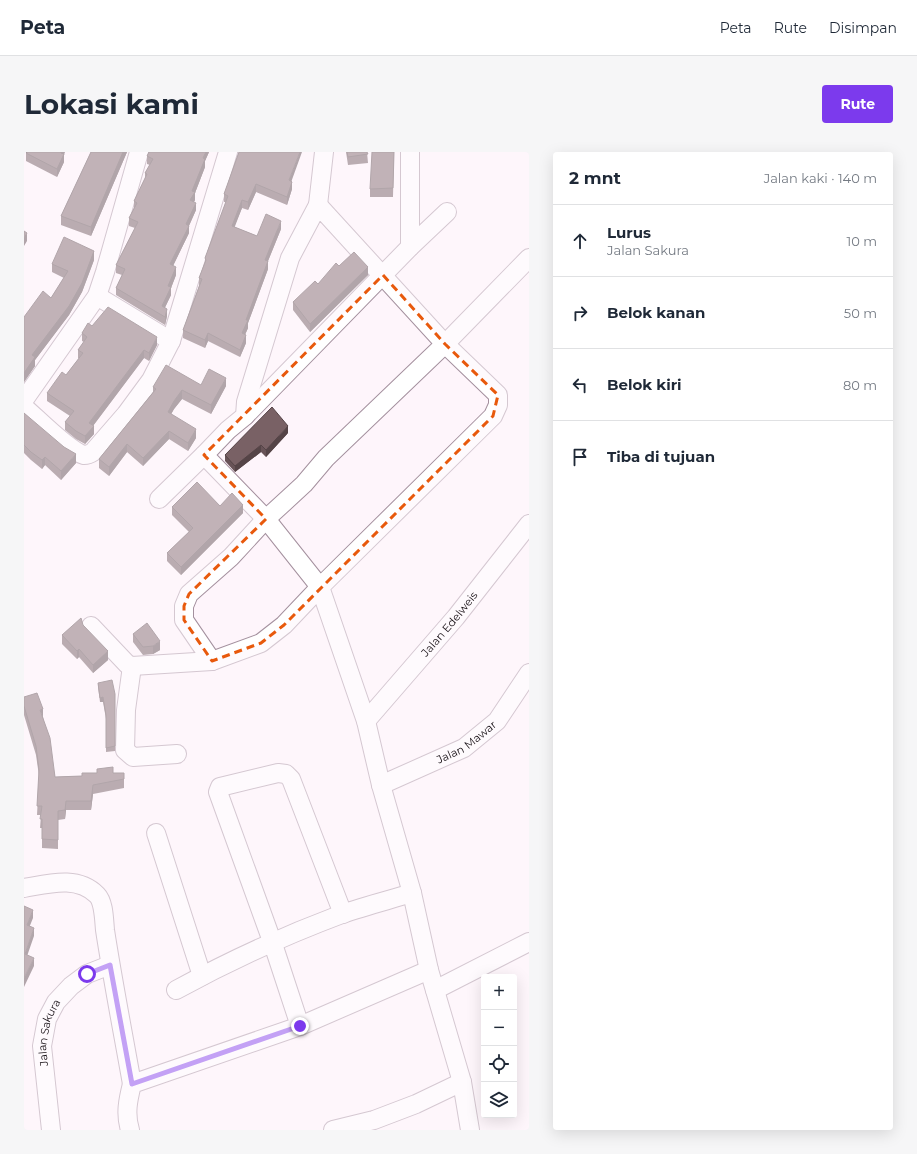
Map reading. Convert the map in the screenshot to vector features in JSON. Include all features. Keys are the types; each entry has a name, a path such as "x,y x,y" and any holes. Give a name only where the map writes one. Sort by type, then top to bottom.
{"street":[{"path":"24,400 97,296 140,152"},
{"path":"24,407 66,444 83,455 88,455 93,452 126,414 150,380 171,341 228,152"},
{"path":"245,416 246,402 290,258 318,206 324,152"},
{"path":"410,152 410,247"},
{"path":"91,626 127,664 132,666 212,661 261,643 284,626 320,587 493,416 498,404 498,395 445,344 318,206"},
{"path":"159,499 228,430 245,416 410,247 447,212"},
{"path":"212,661 184,620 184,606 189,594 231,556 266,519 304,484 326,458 445,344 529,258"},
{"path":"97,296 171,341"},
{"path":"204,455 266,519 320,587 366,720 381,785 412,893 428,970 462,1082 470,1130"},
{"name":"Jalan Edelweis","path":"366,720 456,617 529,524"},
{"path":"132,666 126,710 125,750 133,757 176,754"},
{"name":"Jalan Mawar","path":"381,785 464,748 497,721 529,673"},
{"path":"300,1026 273,944 218,792 220,787 278,773 286,774 290,779 342,914"},
{"path":"156,833 202,976"},
{"path":"24,888 65,881 86,887 98,896 103,913 110,965 132,1084 127,1102 130,1130"},
{"path":"176,990 202,976 342,914 412,893"},
{"path":"435,990 529,942"},
{"name":"Jalan Sakura","path":"51,1130 42,1046 47,1019 56,1002 72,986 87,974 110,965"},
{"path":"132,1084 300,1026 428,970"},
{"path":"333,1130 374,1120 416,1104 462,1082"}],"highlighted area":[{"path":"383,275 445,344 498,395 493,416 284,625 261,643 212,661 184,620 184,606 189,594 266,519 204,455"}],"building":[{"path":"61,152 64,154 57,169 26,153"},
{"path":"91,152 123,152 91,227 61,216"},
{"path":"149,152 206,152 203,158 205,159 192,191 195,192 190,200 196,203 186,224 189,226 170,264 176,267 168,286 171,287 162,306 167,309 165,317 116,288 125,269 116,265 138,222 129,218 137,203 134,201 147,174 145,173 153,159 147,156"},
{"path":"239,152 300,152 289,180 292,182 287,197 256,184 248,202 242,200 232,226 257,236 266,214 281,221 265,260 268,261 246,320 248,320 242,333 246,335 240,350 208,333 205,340 183,330 202,279 199,278 228,196 224,194"},
{"path":"347,152 367,152 368,154 348,157"},
{"path":"372,152 394,152 393,188 370,189"},
{"path":"24,231 27,233 24,238"},
{"path":"64,237 94,251 82,283 69,306 32,355 35,357 24,373 24,317 43,291 51,298 68,271 52,264"},
{"path":"354,252 368,267 310,324 293,302 315,281 318,284 336,263 339,266"},
{"path":"108,307 157,337 149,353 144,350 89,423 94,426 85,436 65,422 74,411 47,393 62,372 66,375 83,353 78,350 87,337 82,333 88,323 92,326"},
{"path":"166,365 201,385 209,369 226,378 211,405 182,390 174,401 168,412 196,429 188,443 169,431 143,458 127,444 109,467 99,459 156,389 153,387"},
{"path":"272,407 288,426 266,450 261,445 235,466 225,455"},
{"path":"24,413 64,447 76,454 61,471 45,457 42,460 24,445"},
{"path":"197,482 220,506 232,493 243,505 181,567 167,553 193,528 172,507"},
{"path":"81,618 83,625 108,651 93,665 79,649 77,651 62,635"},
{"path":"147,623 160,641 153,646 143,647 133,634"},
{"path":"112,680 115,694 115,746 106,748 106,715 103,697 100,698 98,683"},
{"path":"37,693 43,709 40,710 50,738 55,777 82,776 82,773 97,773 97,769 113,767 113,773 124,773 124,779 93,785 91,801 66,801 65,810 58,811 58,840 42,839 42,819 40,819 42,806 37,806 39,770 36,746 24,706 24,697"},
{"path":"24,906 33,910 27,925 34,928 25,954 34,958 24,978"}],"route":[{"path":"87,974 110,965 132,1084 300,1026"}]}
